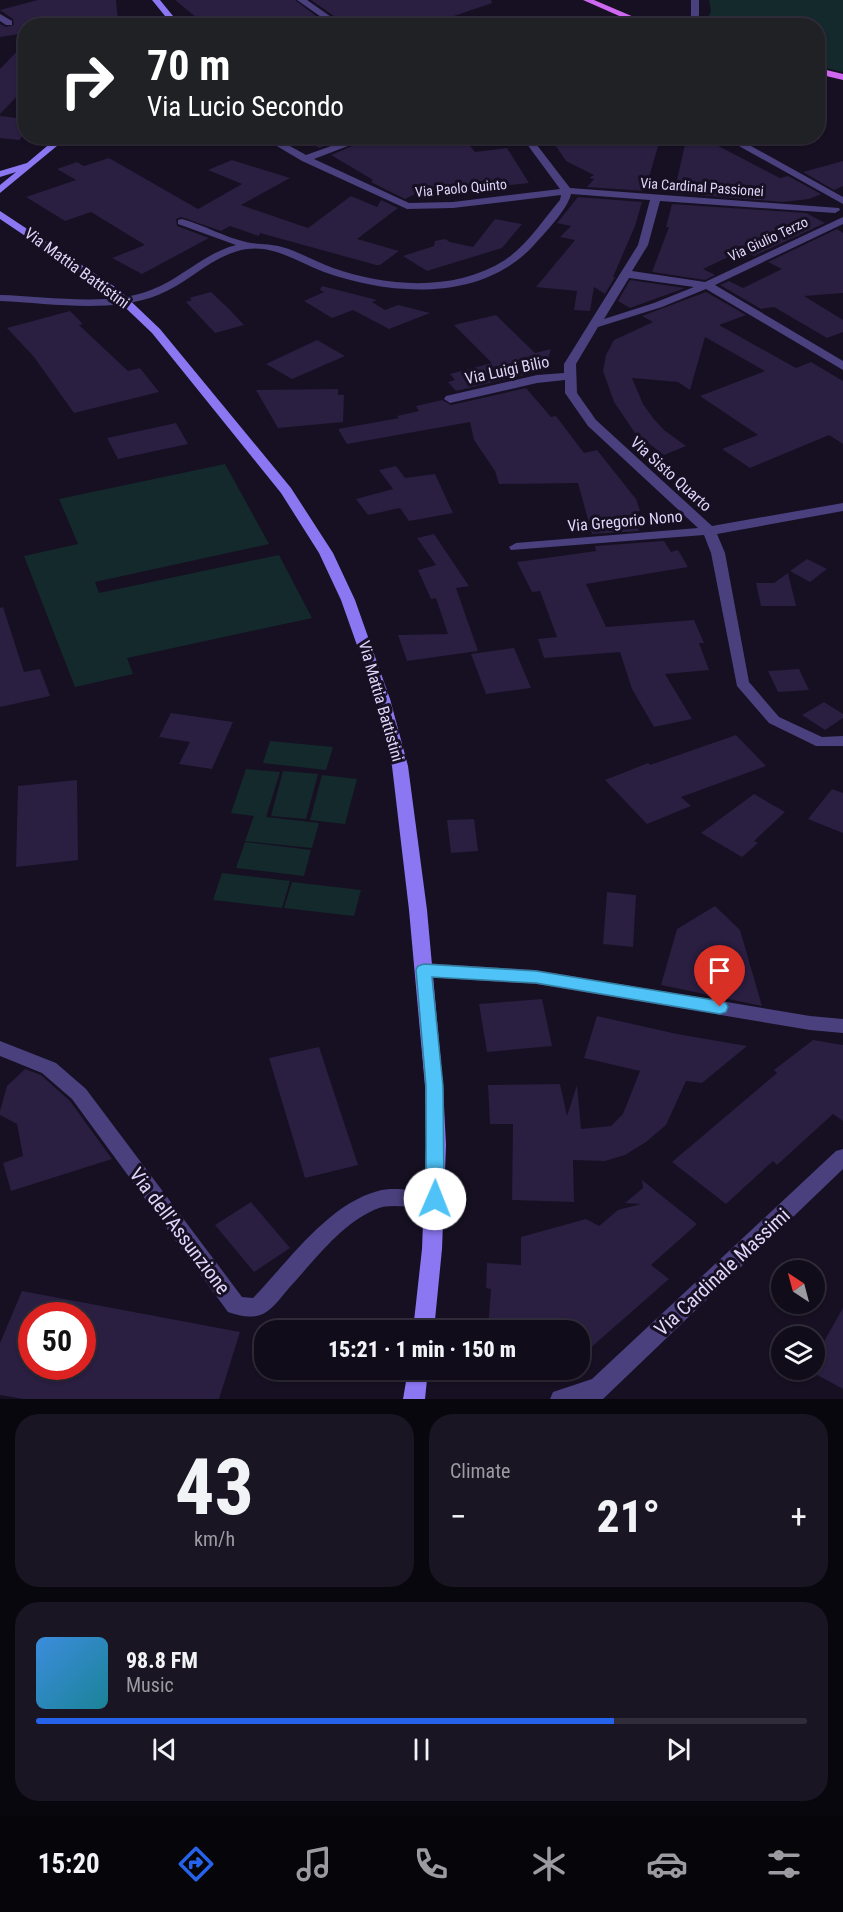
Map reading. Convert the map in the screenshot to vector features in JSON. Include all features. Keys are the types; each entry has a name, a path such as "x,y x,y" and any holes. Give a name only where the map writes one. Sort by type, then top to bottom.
{"main road":[{"path":"156,0 170,18"},
{"path":"587,0 631,18"},
{"path":"825,73 843,77"},
{"path":"0,190 56,144"},
{"path":"0,174 36,161"},
{"name":"Via Mattia Battistini","path":"0,214 85,270 125,300 170,347 286,491 322,546 343,585 383,699 400,766 424,970 434,1086 435,1199 425,1320"},
{"path":"414,1399 417,1380"}],"street":[{"path":"301,0 328,18"},
{"path":"693,18 695,0"},
{"path":"0,17 9,22"},
{"name":"Via Paolo Quinto","path":"278,144 304,159 407,206 443,206 567,190"},
{"path":"304,159 347,144"},
{"path":"182,222 247,246 270,247 340,274 387,285 413,287 448,283 482,275 512,260 565,200 567,190 531,144"},
{"path":"737,144 841,211"},
{"name":"Via Cardinal Passionei","path":"567,190 841,211"},
{"path":"570,376 570,364 643,245 656,198"},
{"name":"Via Giulio Terzo","path":"593,325 617,319 706,285 841,211"},
{"path":"0,298 125,300 155,292 217,257 247,246"},
{"path":"627,274 706,285 843,366"},
{"name":"Via Luigi Bilio","path":"450,399 537,379 570,376"},
{"name":"Via Sisto Quarto","path":"570,376 572,393 592,423 709,531 718,553 742,683 774,720 821,742 843,741"},
{"name":"Via Gregorio Nono","path":"516,547 709,531 843,507"},
{"path":"424,970 536,977 810,1023 843,1026"},
{"name":"Via dell'Assunzione","path":"0,1048 49,1068 79,1094 235,1305 247,1308 259,1306 348,1216 364,1205 379,1199 435,1199"},
{"name":"Via Cardinale Massimi","path":"561,1399 595,1393 843,1157"}],"green space":[{"path":"709,0 843,0 843,72 825,68 825,18 708,18 711,11"},
{"path":"225,464 269,544 95,582 99,593 279,555 312,618 127,658 133,674 75,687 24,556 78,544 59,499"},
{"path":"270,741 333,747 326,770 263,763"},
{"path":"246,769 280,772 266,817 319,823 312,848 245,841 254,816 231,813"},
{"path":"283,771 318,774 306,819 271,816"},
{"path":"322,775 357,779 345,824 310,820"},
{"path":"245,842 311,850 304,876 236,868"},
{"path":"222,873 290,881 282,908 213,900"},
{"path":"292,882 361,890 354,916 284,908"}],"building":[{"path":"38,0 116,0 118,18 18,18 18,34 0,37 0,24 6,27 14,25 13,19 0,10"},
{"path":"175,0 295,0 319,18 197,18"},
{"path":"311,0 491,0 492,3 448,18 337,18"},
{"path":"18,50 18,95 0,114 0,69"},
{"path":"0,116 18,118 18,140 0,138"},
{"path":"312,144 330,144 319,148"},
{"path":"357,144 468,144 475,152 507,148 529,183 480,188 481,191 455,194 453,190 415,194 405,199 371,182 373,180 331,155"},
{"path":"554,144 659,144 645,191 587,187 594,179 589,178 594,175 566,161"},
{"path":"685,144 714,144 780,178 788,176 821,194 809,199 783,202 674,193"},
{"path":"109,158 198,209 242,184 208,170 232,160 290,178 241,205 308,228 351,196 377,207 381,200 398,208 357,239 399,251 380,265 376,265 260,233 259,236 230,226 221,231 181,217 176,219 177,226 209,238 142,274 112,258 145,245 91,212 65,221 26,197 76,180 57,169 77,162 84,166"},
{"path":"843,161 843,186 834,190 803,172"},
{"path":"578,197 642,202 635,226 613,277 615,277 605,294 594,287 590,311 574,310 577,291 536,287 575,240 560,237 571,226 557,223"},
{"path":"672,204 806,213 825,223 754,256 741,251 703,269 715,275 705,280 652,272 669,227 666,227"},
{"path":"495,219 522,224 502,248 427,271 403,256 434,246 435,241 445,239 473,247"},
{"path":"837,229 843,233 843,293 804,296 843,320 843,332 827,338 774,307 761,309 720,285 729,281 743,288 782,269 768,262"},
{"path":"630,280 685,288 630,308 618,301"},
{"path":"322,286 377,300 372,302 385,310 398,305 430,313 389,329 353,310 332,318 304,301 324,292 320,290"},
{"path":"211,292 244,325 215,333 186,302 192,300 189,298"},
{"path":"706,292 746,315 719,325 796,368 811,362 843,381 843,444 829,435 750,468 722,449 758,435 700,396 765,371 705,337 690,390 678,382 632,378 643,404 653,418 664,430 686,446 664,455 635,433 614,402 603,371 606,355 614,340 653,322 642,316"},
{"path":"70,311 83,324 79,325 128,371 140,368 159,392 74,413 34,357 7,328"},
{"path":"496,315 535,353 551,349 545,370 456,391 448,382 455,380 450,374 492,363 454,325"},
{"path":"317,340 345,356 292,379 266,364"},
{"path":"526,388 551,417 556,416 584,453 597,450 636,499 640,511 633,512 639,531 592,534 578,483 499,484 495,471 474,440 470,422 347,444 338,429 399,418 397,416 419,411 416,406 442,400 451,405"},
{"path":"338,389 338,395 344,395 343,422 278,428 256,390"},
{"path":"176,423 188,444 118,459 107,438"},
{"path":"396,466 405,478 435,474 453,513 409,521 400,508 368,515 356,499 393,489 379,470"},
{"path":"434,534 469,586 456,588 478,651 407,661 398,635 448,634 436,598 431,599 418,570 436,565 417,538"},
{"path":"664,541 671,552 678,550 688,567 586,584 606,627 694,620 704,643 699,643 709,670 665,674 692,719 654,727 632,689 620,652 544,658 538,639 557,637 540,591 532,592 517,562 596,551 595,546"},
{"path":"807,559 827,569 810,582 790,571"},
{"path":"788,573 796,606 761,606 756,583 774,583"},
{"path":"3,607 24,672 40,669 50,696 0,707 0,608"},
{"path":"514,648 531,688 486,694 471,654"},
{"path":"799,669 809,690 778,692 768,671"},
{"path":"824,702 843,714 843,718 825,730 802,715"},
{"path":"171,713 233,722 212,769 179,764 190,742 159,737"},
{"path":"736,735 766,766 681,797 691,806 647,824 605,780 648,763 650,765"},
{"path":"77,780 78,860 16,867 18,786"},
{"path":"832,789 843,793 843,833 808,819"},
{"path":"754,794 785,812 754,841 758,843 742,857 701,833"},
{"path":"474,819 478,851 451,853 447,820"},
{"path":"607,892 636,895 633,947 603,944"},
{"path":"715,906 740,930 762,1006 661,985 677,929"},
{"path":"542,999 552,1046 487,1052 479,1004"},
{"path":"597,1016 677,1034 747,1046 702,1083 686,1081 666,1125 646,1142 625,1155 605,1161 573,1160 574,1202 512,1200 513,1124 490,1124 488,1085 560,1084 567,1116 577,1085 581,1129 611,1126 623,1114 640,1071 584,1058"},
{"path":"813,1040 843,1045 843,1121 833,1114 777,1165 773,1161 726,1204 672,1162 777,1073 774,1070"},
{"path":"319,1047 358,1165 305,1178 269,1058"},
{"path":"25,1069 41,1075 70,1101 112,1159 11,1191 3,1163 23,1156 17,1124 0,1115 0,1111 7,1086"},
{"path":"642,1180 697,1224 651,1265 669,1279 590,1348 590,1320 489,1320 491,1289 486,1288 487,1263 521,1265 521,1237 586,1219 599,1226 618,1210 641,1204 625,1203 643,1188"},
{"path":"251,1202 290,1248 254,1272 215,1225"},
{"path":"22,1291 80,1302 18,1302 18,1380 96,1380 96,1305 240,1332 219,1399 23,1399 0,1395 0,1343"},
{"path":"843,1308 843,1389 825,1379 825,1340"}],"route":[{"path":"435,1199 434,1086 424,970 536,977 720,1007"}]}
